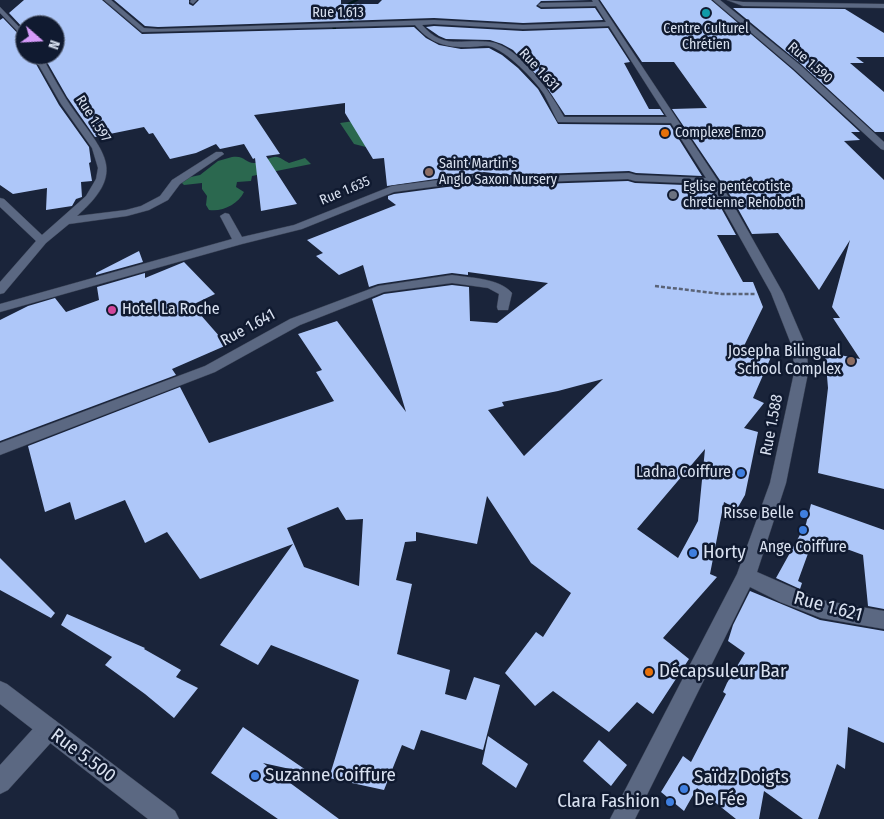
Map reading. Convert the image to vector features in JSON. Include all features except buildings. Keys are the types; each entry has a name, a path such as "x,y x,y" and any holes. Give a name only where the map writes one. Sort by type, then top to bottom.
{"street":[{"name":"Rue 1.613","path":"107,0 138,27 149,31 454,22 523,27 610,24"},
{"name":"Rue 1.590","path":"716,0 797,66 884,147"},
{"path":"730,0 743,4 882,7"},
{"path":"868,0 882,7"},
{"path":"541,5 596,2"},
{"name":"Rue 1.588","path":"596,2 713,181 777,293 800,349 801,374 778,483 746,576 622,819"},
{"path":"0,9 15,26"},
{"name":"Rue 1.631","path":"417,23 424,32 444,44 490,44 497,47 516,61 541,86 561,120 674,120"},
{"name":"Rue 1.597","path":"0,290 42,241 82,206 96,190 102,173 101,156 92,137 70,111 43,65"},
{"path":"64,221 103,214 127,213 145,208 164,198 176,182 219,154"},
{"name":"Rue 1.635","path":"0,308 238,241 298,227 392,189 484,176 508,180 629,176 635,178 713,181"},
{"path":"0,201 42,241"},
{"path":"225,216 238,241"},
{"name":"Rue 1.641","path":"0,449 210,370 258,341 295,322 382,288 452,279 491,284 506,294 503,307"},
{"name":"Rue 1.621","path":"746,576 787,596 821,609 884,620"},
{"name":"Rue 5.500","path":"0,691 167,819"},
{"path":"0,782 48,729"}],"path":[{"path":"655,286 722,294 777,293"}],"green space":[{"path":"361,120 366,147 354,144 340,123"},
{"path":"240,157 251,163 262,162 274,157 289,163 305,158 311,164 252,176 251,181 237,182 236,187 244,192 238,200 220,210 209,210 206,205 207,196 202,189 202,183 184,185 181,182 186,178 200,175 218,161"}],"waterway":[{"path":"342,37 334,29 334,26 352,23 346,16 346,5 357,0"}],"place":[{"name":"Centre Culturel Chrétien","path":"706,13"},
{"name":"Complexe Emzo","path":"665,133"},
{"name":"Saint Martin's Anglo Saxon Nursery","path":"429,172"},
{"name":"Eglise pentécotiste chretienne Rehoboth","path":"673,195"},
{"name":"Hotel La Roche","path":"112,310"},
{"name":"Josepha Bilingual School Complex","path":"851,361"},
{"name":"Ladna Coiffure","path":"741,473"},
{"name":"Risse Belle","path":"804,514"},
{"name":"Ange Coiffure","path":"803,530"},
{"name":"Horty","path":"693,553"},
{"name":"Décapsuleur Bar","path":"649,672"},
{"name":"Suzanne Coiffure","path":"255,776"},
{"name":"Saïdz Doigts De Fée","path":"684,789"},
{"name":"Clara Fashion","path":"670,802"}]}
